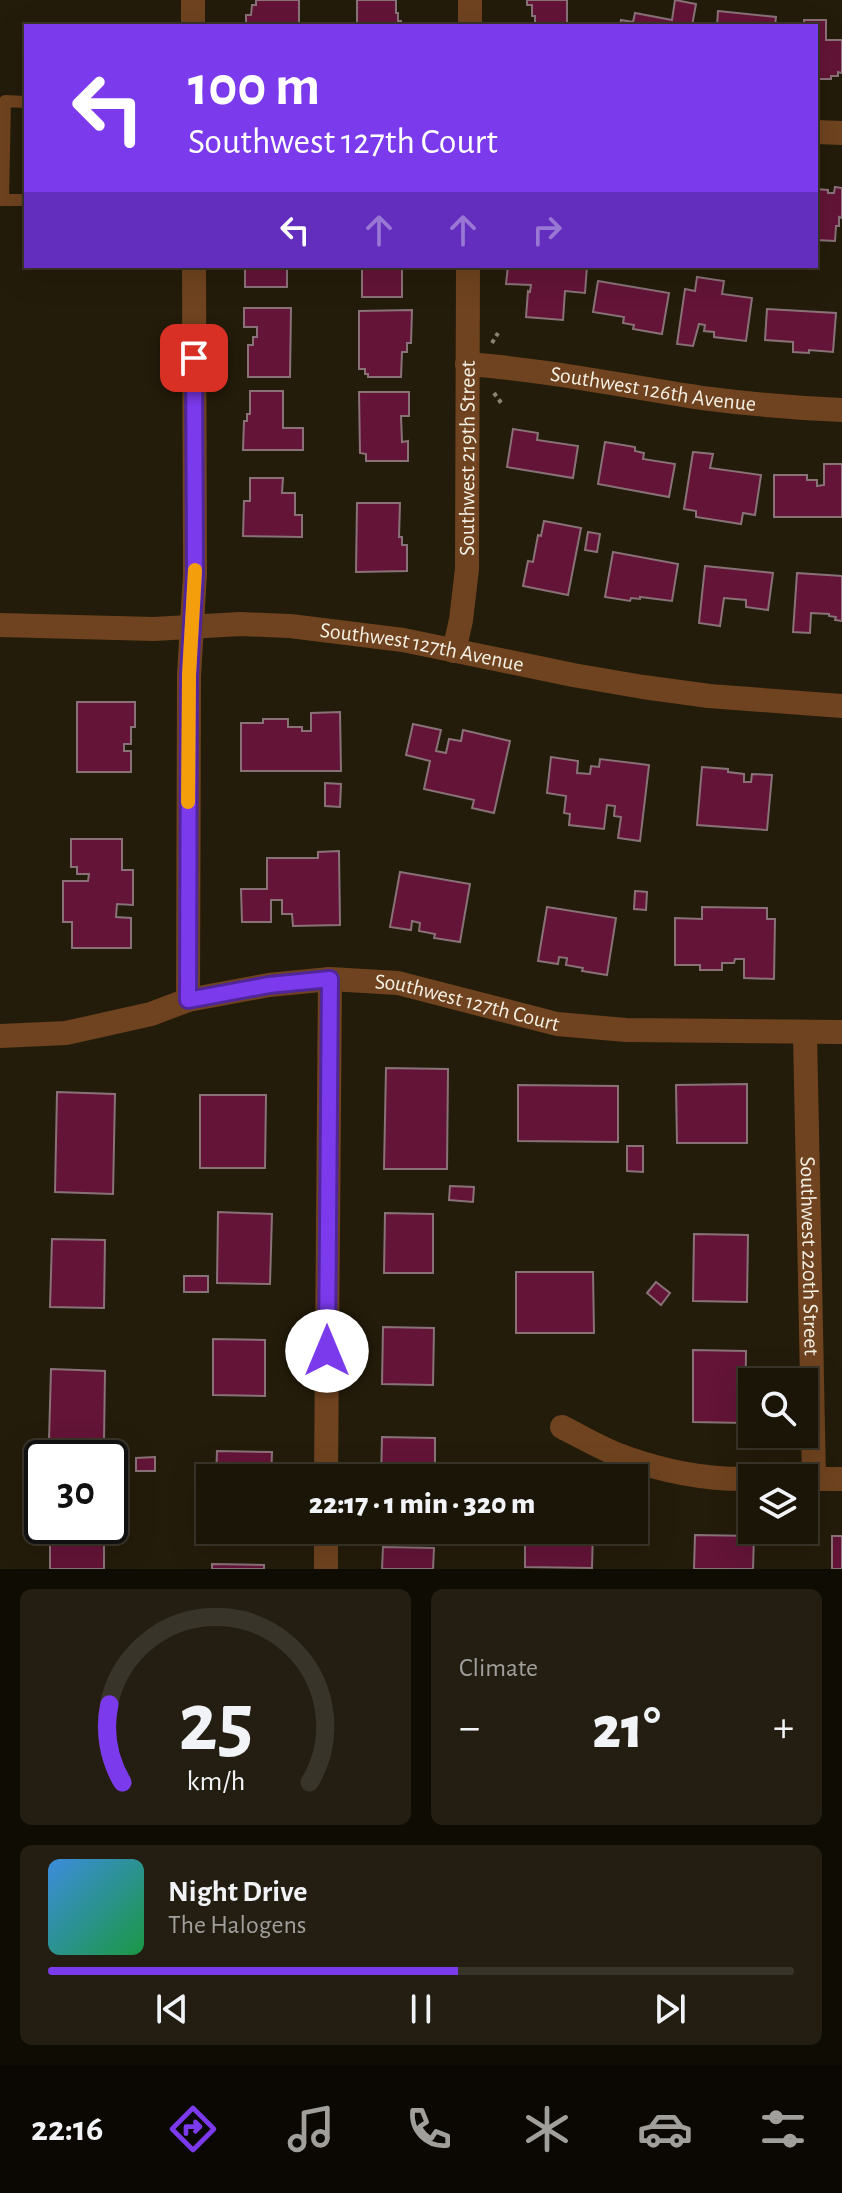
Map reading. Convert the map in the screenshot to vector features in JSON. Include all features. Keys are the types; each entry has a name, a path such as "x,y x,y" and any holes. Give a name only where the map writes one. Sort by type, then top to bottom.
{"street":[{"path":"193,0 193,24"},
{"path":"470,0 470,24"},
{"path":"818,132 842,133"},
{"path":"188,1000 189,675 195,574 194,268"},
{"name":"Southwest 219th Street","path":"454,651 467,569 468,268"},
{"name":"Southwest 126th Avenue","path":"467,364 514,368 778,407 842,410"},
{"name":"Southwest 127th Avenue","path":"0,625 154,629 240,624 290,626 403,640 643,687 750,700 842,706"},
{"path":"326,1464 330,979"},
{"name":"Southwest 127th Court","path":"0,1036 66,1033 151,1014 188,1000 269,985 330,979 398,983 557,1024 626,1030 842,1032"},
{"name":"Southwest 220th Street","path":"805,1032 809,1464"},
{"path":"562,1427 621,1456 670,1472 738,1480"},
{"path":"818,1479 842,1479"},
{"path":"326,1544 326,1569"}],"lane":[{"path":"24,102 5,101 2,200 24,200"}],"path":[{"path":"491,345 498,333"},
{"path":"494,393 502,404"}],"building":[{"path":"256,0 299,0 299,24 246,24 246,15 251,15 252,5 256,5"},
{"path":"357,0 396,0 396,13 401,24 357,24"},
{"path":"527,0 567,0 567,24 535,24 532,5 527,5"},
{"path":"675,0 696,4 692,24 620,24 621,20 633,22 635,13 672,20"},
{"path":"718,11 776,17 775,24 717,24"},
{"path":"804,20 826,20 826,40 842,40 842,73 838,72 838,76 818,79 818,24 804,24"},
{"path":"835,187 842,188 842,218 839,217 839,226 836,226 835,241 818,240 818,189 834,193"},
{"path":"245,268 287,268 287,287 245,287"},
{"path":"362,268 402,268 402,297 362,297"},
{"path":"508,268 587,268 585,293 565,291 563,320 526,317 531,285 506,284"},
{"path":"697,277 724,281 722,294 752,298 746,341 714,337 714,332 704,331 705,325 699,324 693,346 677,344 685,289 695,291"},
{"path":"598,281 669,293 662,334 633,329 634,325 623,323 624,317 593,312"},
{"path":"244,308 291,308 290,377 248,377 248,345 253,345 253,337 257,337 257,327 244,327"},
{"path":"767,309 836,313 833,352 793,352 793,342 765,340"},
{"path":"412,310 411,343 407,343 407,352 402,352 401,377 368,377 365,369 359,369 359,311"},
{"path":"250,391 283,391 283,428 303,428 303,450 243,450 244,421 250,414"},
{"path":"359,392 409,392 409,416 401,416 402,442 408,441 408,461 366,461 366,454 360,453"},
{"path":"513,429 538,433 537,440 578,446 573,478 507,467"},
{"path":"605,442 635,447 635,451 644,453 643,459 675,464 669,497 598,484"},
{"path":"693,452 713,454 710,468 761,475 755,515 743,513 741,524 696,517 696,511 684,509"},
{"path":"824,464 842,464 842,517 774,517 774,475 807,475 807,480 817,480 817,486 824,485"},
{"path":"250,478 283,478 282,493 295,493 295,515 302,515 302,537 243,536 244,501 250,501"},
{"path":"357,503 400,503 399,537 402,537 402,545 407,545 407,571 356,572"},
{"path":"544,521 581,528 568,595 523,586 528,561 533,562"},
{"path":"588,532 600,534 597,552 585,550"},
{"path":"613,552 678,564 672,601 640,597 631,598 630,601 605,597"},
{"path":"705,566 773,573 768,610 746,607 746,600 724,598 720,626 699,623"},
{"path":"797,573 842,576 842,621 835,620 836,617 829,614 811,613 810,633 793,632"},
{"path":"77,702 135,702 131,744 124,744 124,751 131,751 131,772 77,772"},
{"path":"340,712 341,771 241,771 241,723 288,719 288,727 311,731 311,713"},
{"path":"413,724 441,730 436,751 446,753 449,739 461,741 463,730 510,741 494,813 472,808 474,800 424,789 430,761 406,755"},
{"path":"551,757 578,761 577,773 590,774 591,766 599,767 600,759 649,765 640,841 618,838 621,817 614,816 615,806 607,805 604,829 569,825 570,814 564,813 566,796 547,793"},
{"path":"702,767 744,774 744,782 751,782 752,774 772,775 767,830 697,825"},
{"path":"325,783 341,784 340,807 325,806"},
{"path":"71,839 122,839 122,870 133,870 133,905 117,904 116,917 131,918 131,948 72,948 72,922 63,922 63,881 88,881 89,874 77,874 77,867 71,867"},
{"path":"339,851 340,925 293,926 292,914 282,914 282,900 271,900 271,922 242,922 241,889 267,889 267,858 318,858 318,852"},
{"path":"400,872 470,884 460,942 434,938 435,934 419,931 420,923 412,921 411,930 390,927"},
{"path":"635,891 647,892 646,910 634,909"},
{"path":"547,907 616,918 607,975 566,965 567,958 559,957 558,964 538,961"},
{"path":"702,907 767,908 767,919 775,919 774,979 744,978 744,959 722,963 722,970 700,970 700,965 675,965 675,918 702,919"},
{"path":"386,1068 448,1069 447,1169 384,1169"},
{"path":"747,1084 747,1143 677,1143 676,1085"},
{"path":"518,1085 618,1086 618,1142 518,1141"},
{"path":"57,1092 115,1094 113,1194 55,1192"},
{"path":"200,1095 266,1095 265,1168 200,1168"},
{"path":"627,1146 643,1146 643,1172 627,1171"},
{"path":"450,1186 474,1187 473,1202 449,1200"},
{"path":"218,1212 272,1214 270,1284 217,1283"},
{"path":"385,1213 433,1214 433,1273 384,1273"},
{"path":"694,1234 748,1235 747,1302 693,1301"},
{"path":"52,1239 105,1240 104,1308 50,1307"},
{"path":"516,1272 593,1272 594,1333 516,1333"},
{"path":"184,1276 208,1276 208,1292 184,1292"},
{"path":"656,1282 670,1293 661,1305 647,1293"},
{"path":"383,1327 434,1328 433,1385 382,1384"},
{"path":"213,1339 265,1340 265,1396 213,1395"},
{"path":"693,1350 746,1351 746,1368 738,1368 738,1423 693,1422"},
{"path":"51,1369 105,1371 104,1440 49,1440"},
{"path":"382,1437 435,1438 435,1464 381,1464"},
{"path":"217,1451 272,1452 272,1464 217,1464"},
{"path":"155,1457 155,1471 136,1471 136,1458"},
{"path":"695,1535 738,1536 738,1544 754,1544 753,1569 694,1569"},
{"path":"832,1536 842,1536 842,1569 832,1569"},
{"path":"50,1544 104,1544 104,1569 50,1569"},
{"path":"525,1544 593,1544 592,1568 525,1567"},
{"path":"383,1547 434,1548 433,1569 382,1569"},
{"path":"212,1564 264,1565 264,1569 212,1569"}],"slow traffic":[{"path":"188,802 189,675 195,570"}],"route":[{"path":"194,358 195,574 189,675 188,1000 269,985 330,979 327,1351"}]}
